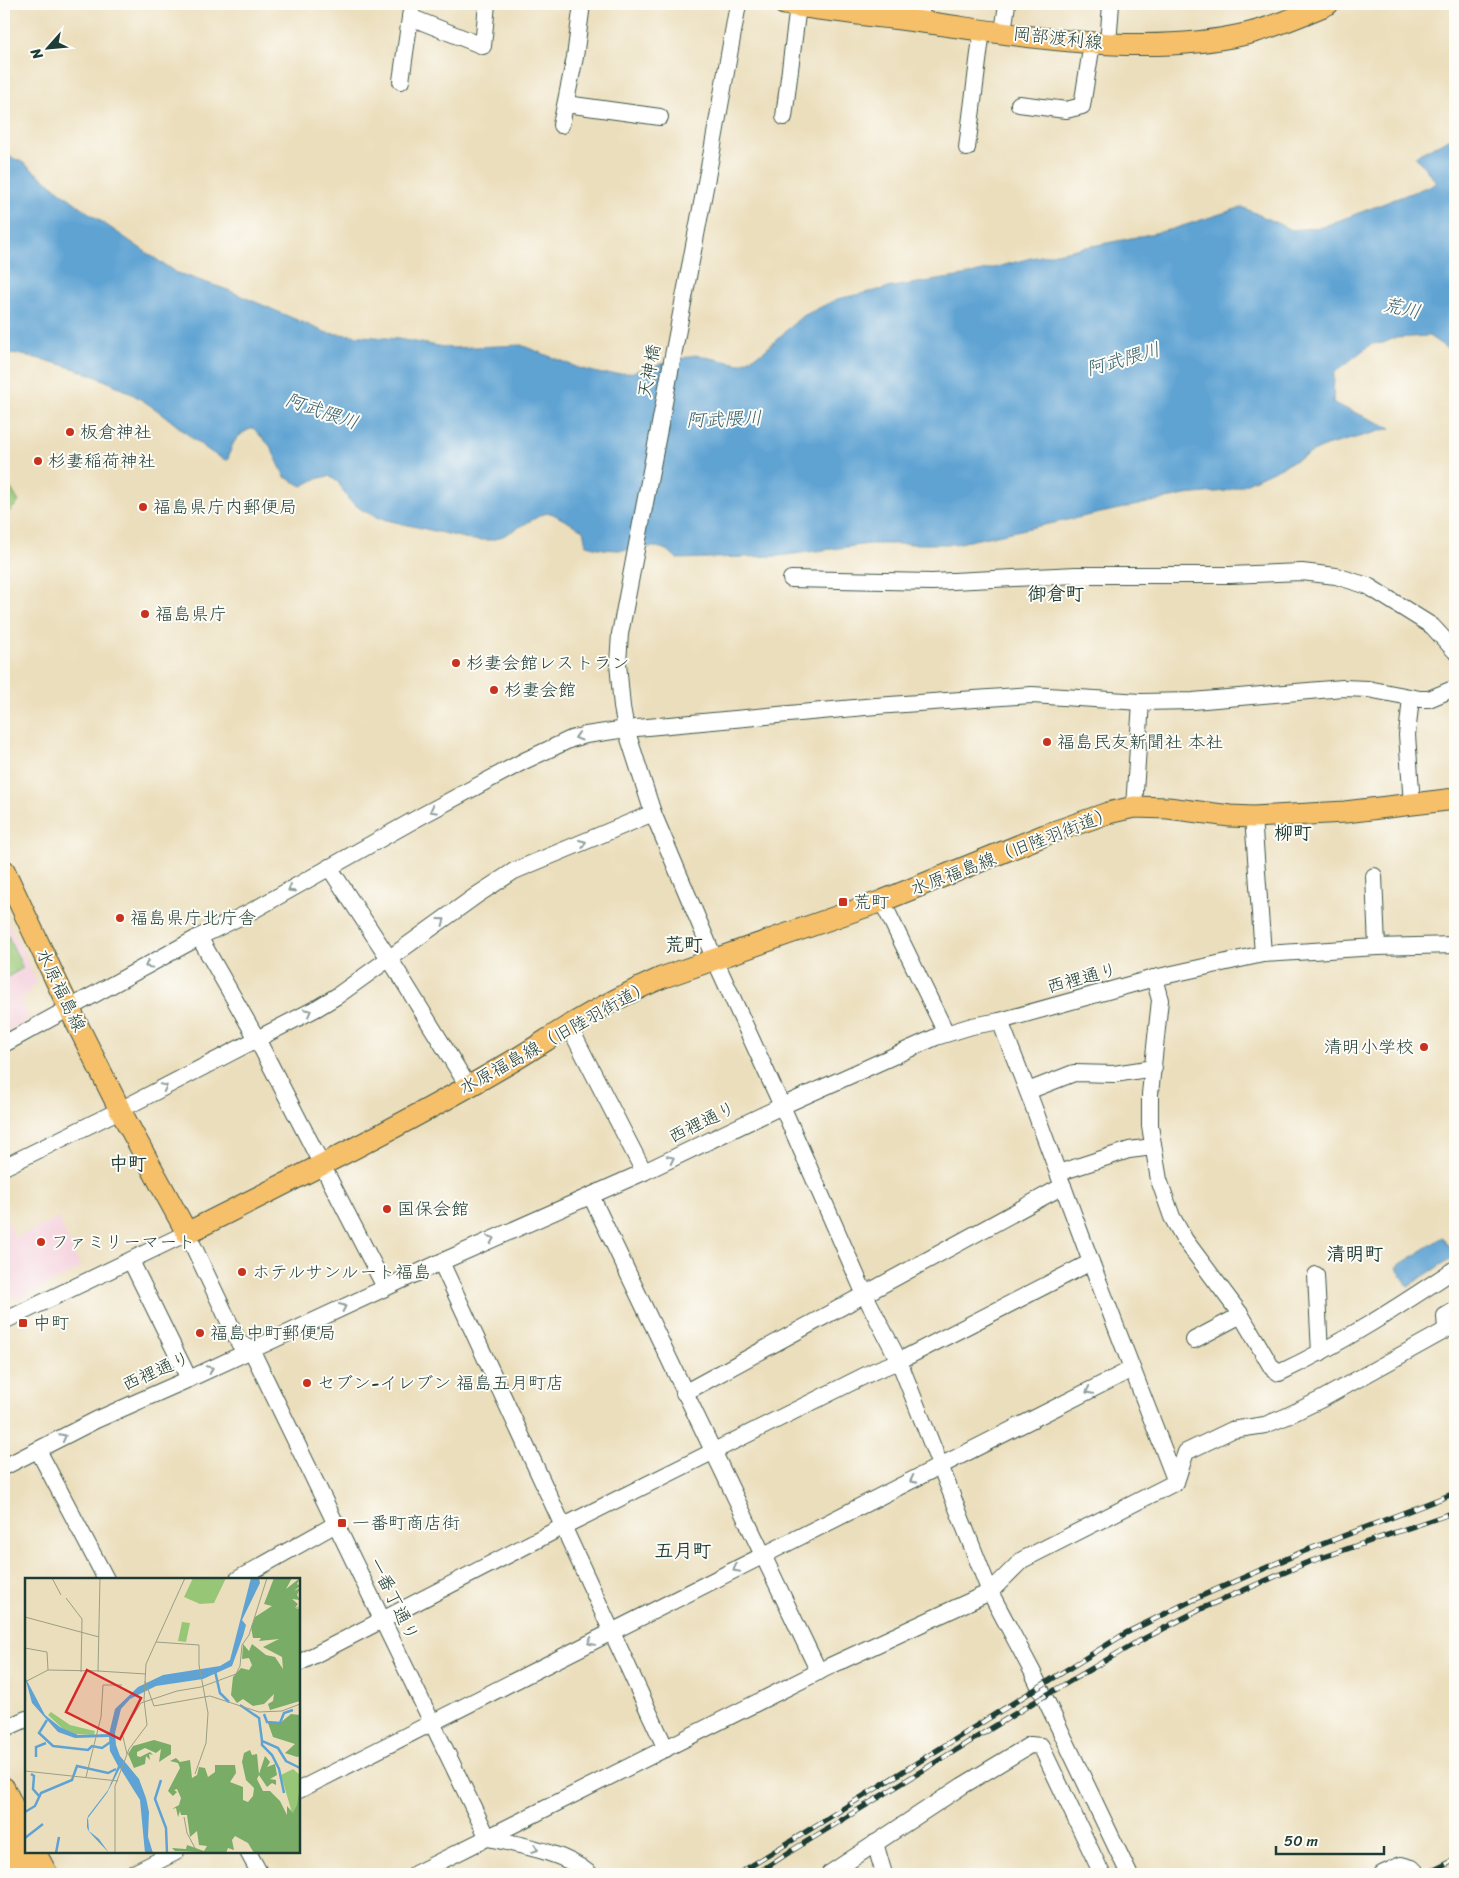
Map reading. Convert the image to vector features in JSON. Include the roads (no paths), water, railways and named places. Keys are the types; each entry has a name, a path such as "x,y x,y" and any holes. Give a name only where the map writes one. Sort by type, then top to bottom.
{"main road":[{"name":"岡部渡利線","path":"791,5 921,12 982,30 1100,43 1161,44 1202,41 1248,33 1287,21 1328,4"},
{"name":"水原福島線（旧陸羽街道）","path":"187,1233 323,1164 468,1086 569,1026 661,978 882,901 1108,813 1134,807 1194,810 1230,816 1253,817 1345,812 1455,799"},
{"name":"水原福島線","path":"4,870 69,1008 120,1110"},
{"path":"120,1110 187,1233"},
{"path":"14,1799 14,1837 26,1874"},
{"path":"36,1853 46,1874"}],"street":[{"path":"401,81 411,10 483,46 487,4"},
{"path":"561,125 582,4"},
{"name":"天神橋","path":"738,4 620,634 618,663 626,729 653,814 715,960 865,1295 899,1361 990,1592 1032,1671 1129,1874"},
{"path":"1003,32 1007,4"},
{"path":"1018,104 1066,110 1082,106 1111,4"},
{"path":"784,117 791,5"},
{"path":"967,148 982,30"},
{"path":"566,104 660,117"},
{"path":"791,579 932,582 1076,575 1228,575 1302,572 1336,576 1368,586 1432,626 1455,651"},
{"path":"4,1044 252,911 423,815 553,747 586,735 626,729 876,706 1032,695 1141,702 1193,701 1343,688 1368,689 1420,700 1429,699 1455,688"},
{"path":"1411,698 1407,735 1412,804"},
{"path":"1134,807 1141,702"},
{"path":"4,1167 120,1110 337,996 477,895 514,871 653,814"},
{"path":"1253,817 1263,954"},
{"path":"329,867 468,1086"},
{"path":"1374,876 1376,947"},
{"path":"882,901 946,1033"},
{"path":"199,938 257,1039 323,1164 385,1288"},
{"name":"西裡通り","path":"5,1464 251,1349 644,1172 782,1106 946,1033 1000,1021 1154,978 1263,954 1376,947 1455,946"},
{"path":"1154,978 1160,1000 1150,1094 1153,1147 1159,1180 1172,1217 1185,1240 1241,1315 1272,1368 1279,1373 1320,1354 1360,1331 1455,1269"},
{"path":"1000,1021 1028,1090 1176,1482"},
{"path":"569,1026 644,1172"},
{"path":"1028,1090 1074,1073 1114,1074 1154,1068"},
{"path":"684,1393 865,1295 1060,1179 1129,1150 1153,1147"},
{"path":"591,1196 819,1672"},
{"path":"4,1321 187,1233"},
{"name":"一番丁通り","path":"187,1233 239,1343 251,1349 488,1838"},
{"path":"131,1261 189,1379"},
{"path":"441,1262 666,1749"},
{"path":"300,1662 564,1526 874,1371 899,1361 1092,1262"},
{"path":"1316,1275 1320,1354"},
{"path":"415,1874 819,1672 990,1592 1022,1560 1176,1482 1186,1452 1232,1430 1265,1424 1322,1399 1446,1330 1445,1316 1455,1310"},
{"path":"1194,1340 1241,1315"},
{"path":"300,1789 1132,1369"},
{"path":"38,1450 105,1578"},
{"path":"240,1578 336,1524"},
{"path":"4,1728 25,1718"},
{"path":"829,1874 962,1786 1030,1745 1041,1746 1102,1874"},
{"path":"488,1838 532,1847 567,1861 590,1874"},
{"path":"875,1843 884,1874"},
{"path":"132,1874 174,1853"},
{"path":"249,1853 260,1874"},
{"path":"1382,1874 1401,1865 1412,1868 1418,1874"}],"water":[{"path":"1455,136 1455,354 1429,336 1395,338 1383,343 1371,344 1334,373 1333,403 1391,428 1326,446 1241,486 1226,491 1185,495 955,544 869,544 779,556 677,559 663,549 656,547 614,550 586,545 583,530 551,513 543,514 492,540 473,540 378,518 362,510 349,500 338,482 329,476 316,479 302,486 285,477 270,446 253,428 239,436 231,449 228,460 223,459 201,445 156,409 116,385 73,368 4,352 4,154 22,162 86,211 175,272 228,290 327,333 398,339 450,348 521,345 579,368 602,374 629,373 695,355 740,364 763,352 801,317 837,299 892,287 963,276 1031,258 1173,229 1242,207 1292,230 1322,227 1437,183 1415,156"},
{"path":"1443,1237 1455,1256 1408,1286 1396,1267"}],"railway":[{"path":"738,1874 1126,1633 1197,1598 1302,1552 1455,1493"},
{"path":"756,1874 1031,1704 1132,1645 1203,1608 1306,1563 1455,1512"},
{"path":"1426,1874 1455,1860"}],"place":[{"name":"板倉神社","path":"70,432"},
{"name":"杉妻稲荷神社","path":"38,461"},
{"name":"福島県庁内郵便局","path":"143,507"},
{"name":"福島県庁","path":"145,614"},
{"name":"杉妻会館レストラン","path":"456,663"},
{"name":"杉妻会館","path":"494,690"},
{"name":"福島民友新聞社 本社","path":"1047,742"},
{"name":"荒町","path":"843,902"},
{"name":"福島県庁北庁舎","path":"120,918"},
{"name":"清明小学校","path":"1424,1047"},
{"name":"国保会館","path":"387,1209"},
{"name":"ファミリーマート","path":"41,1242"},
{"name":"ホテルサンルート福島","path":"242,1272"},
{"name":"中町","path":"23,1323"},
{"name":"福島中町郵便局","path":"200,1333"},
{"name":"セブン-イレブン 福島五月町店","path":"307,1383"},
{"name":"一番町商店街","path":"342,1523"}],"district":[{"name":"御倉町","path":"1056,593"},
{"name":"柳町","path":"1293,832"},
{"name":"荒町","path":"684,944"},
{"name":"中町","path":"128,1163"},
{"name":"清明町","path":"1355,1253"},
{"name":"五月町","path":"683,1550"}],"water label":[{"name":"荒川","path":"1402,308"},
{"name":"阿武隈川","path":"1123,359"},
{"name":"阿武隈川","path":"322,411"},
{"name":"阿武隈川","path":"724,419"}]}
